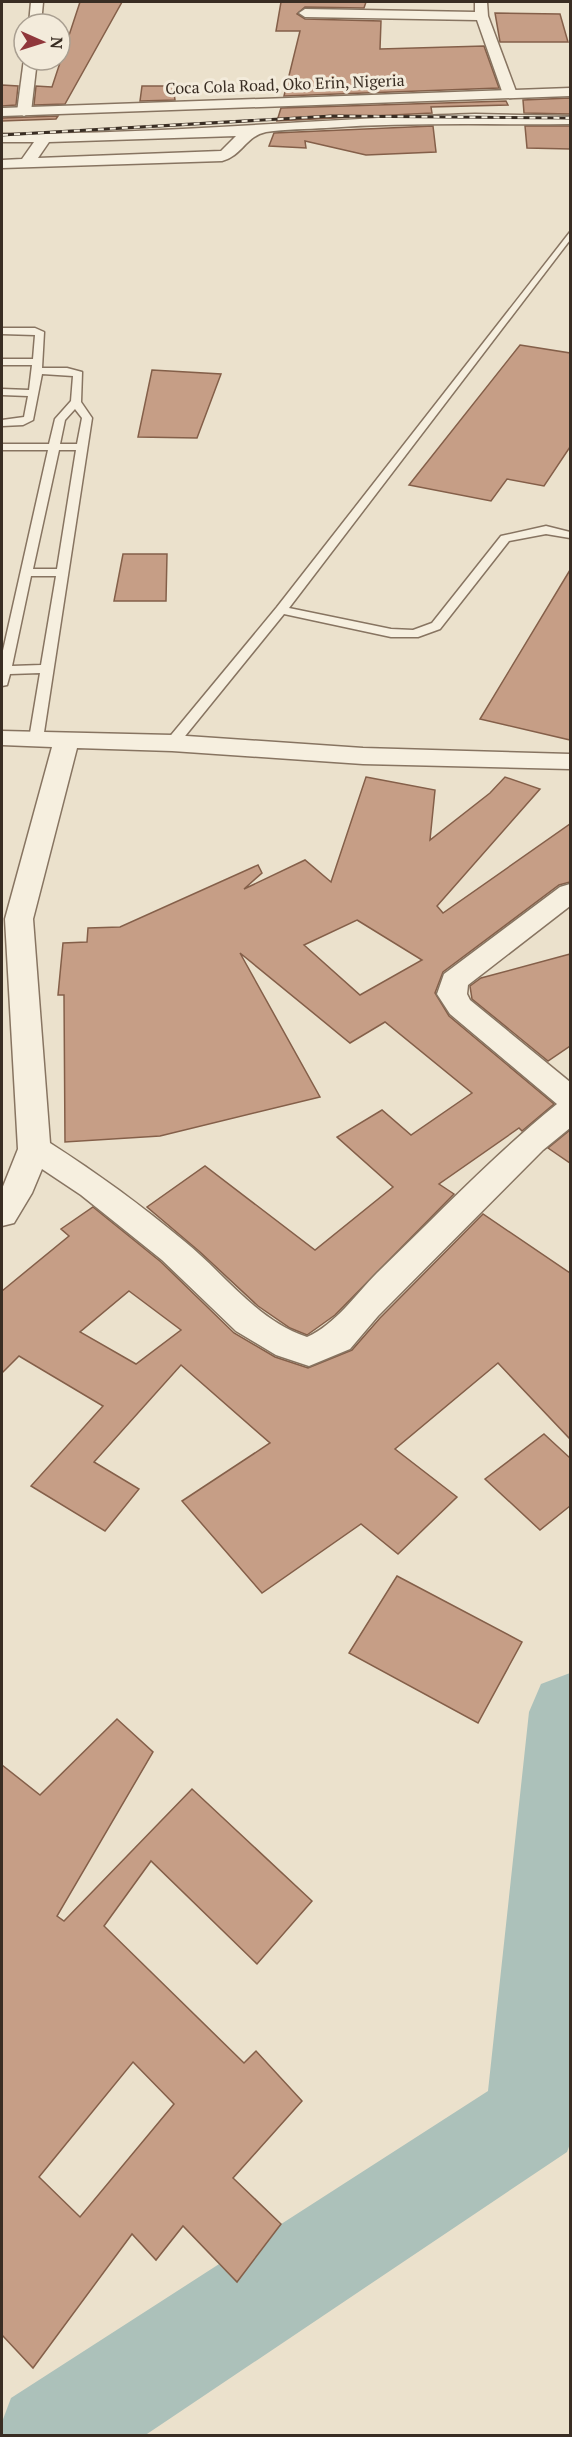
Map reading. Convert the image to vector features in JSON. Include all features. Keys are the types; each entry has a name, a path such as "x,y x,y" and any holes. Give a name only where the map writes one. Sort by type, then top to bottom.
{"street":[{"path":"481,2 482,16 510,94"},
{"path":"305,13 482,16"},
{"path":"24,112 29,72"},
{"name":"Coca Cola Road, Oko Erin, Nigeria","path":"2,112 570,92"},
{"path":"2,138 246,131 346,122 475,118 570,120"},
{"path":"2,164 222,156 229,154 245,134 265,128"},
{"path":"26,164 45,138"},
{"path":"2,738 172,743 363,756 570,761"},
{"path":"2,1214 16,1193 34,1149 10,924 66,740"},
{"path":"570,893 454,981 452,994 460,1007 570,1098"},
{"path":"34,1149 92,1186 174,1251 248,1321 288,1345 309,1352 338,1339 366,1306 532,1142 570,1110"}],"lane":[{"path":"172,743 281,610 570,235"},
{"path":"2,331 35,331 40,334 29,418 22,422 2,423"},
{"path":"2,362 67,370 78,374 76,402 87,418 36,739"},
{"path":"2,392 33,393"},
{"path":"47,669 3,676 60,419 76,402"},
{"path":"2,447 82,447"},
{"path":"281,610 391,633 414,634 435,626 505,538 546,530 570,535"},
{"path":"26,573 63,572"}],"building":[{"path":"80,2 122,2 65,104 34,105 36,86 52,87 57,72 72,72 72,26"},
{"path":"281,2 366,2 364,8 305,7 297,14 305,19 381,21 380,49 484,46 499,88 284,96 300,31 276,31"},
{"path":"495,13 560,14 568,42 500,42"},
{"path":"2,85 18,86 16,105 2,106"},
{"path":"142,86 173,86 175,100 140,101"},
{"path":"570,98 570,114 524,113 523,100"},
{"path":"506,101 508,105 431,107 432,113 277,121 281,108"},
{"path":"58,116 56,119 2,121 2,118"},
{"path":"433,126 436,152 366,155 305,141 306,148 269,146 274,133"},
{"path":"525,126 570,126 570,149 527,148"},
{"path":"520,345 570,353 570,447 544,486 507,479 491,501 409,485"},
{"path":"152,370 221,374 197,438 138,437"},
{"path":"123,554 167,554 166,601 114,601"},
{"path":"570,570 570,740 480,719"},
{"path":"366,777 435,790 430,840 490,793 505,777 540,789 437,906 443,913 570,824 570,882 559,885 443,972 435,993 449,1016 554,1104 522,1131 519,1128 439,1184 454,1194 335,1315 307,1335 290,1328 258,1306 147,1207 205,1166 315,1250 393,1187 337,1137 382,1110 411,1135 472,1093 385,1022 350,1043 240,953 320,1097 160,1136 65,1142 64,995 58,995 63,943 87,942 88,928 120,927 258,865 262,873 244,889 305,860 331,882","holes":["357,920 422,960 360,995 304,945"]},
{"path":"570,954 570,1046 548,1061 472,999 470,986 481,978"},
{"path":"570,1130 570,1163 548,1148"},
{"path":"93,1207 161,1262 234,1333 275,1357 308,1368 352,1350 380,1318 483,1214 570,1273 570,1439 498,1363 395,1449 457,1497 398,1554 361,1524 262,1593 182,1501 270,1443 181,1365 94,1462 139,1489 105,1531 31,1486 103,1406 19,1356 2,1373 2,1291 69,1236 61,1229","holes":["129,1291 181,1330 136,1364 80,1332"]},
{"path":"544,1434 570,1458 570,1506 540,1530 485,1479"},
{"path":"397,1576 522,1642 478,1723 349,1653"},
{"path":"117,1719 153,1752 57,1916 64,1921 192,1789 312,1901 257,1964 151,1861 104,1926 244,2063 256,2051 302,2101 233,2178 281,2224 237,2282 183,2226 156,2260 132,2234 33,2368 2,2335 2,1765 40,1795","holes":["133,2062 174,2104 80,2217 39,2177"]}],"waterway":[{"path":"49,2436 533,2118 570,1712"}],"railway":[{"path":"2,135 332,116 570,118"}]}
